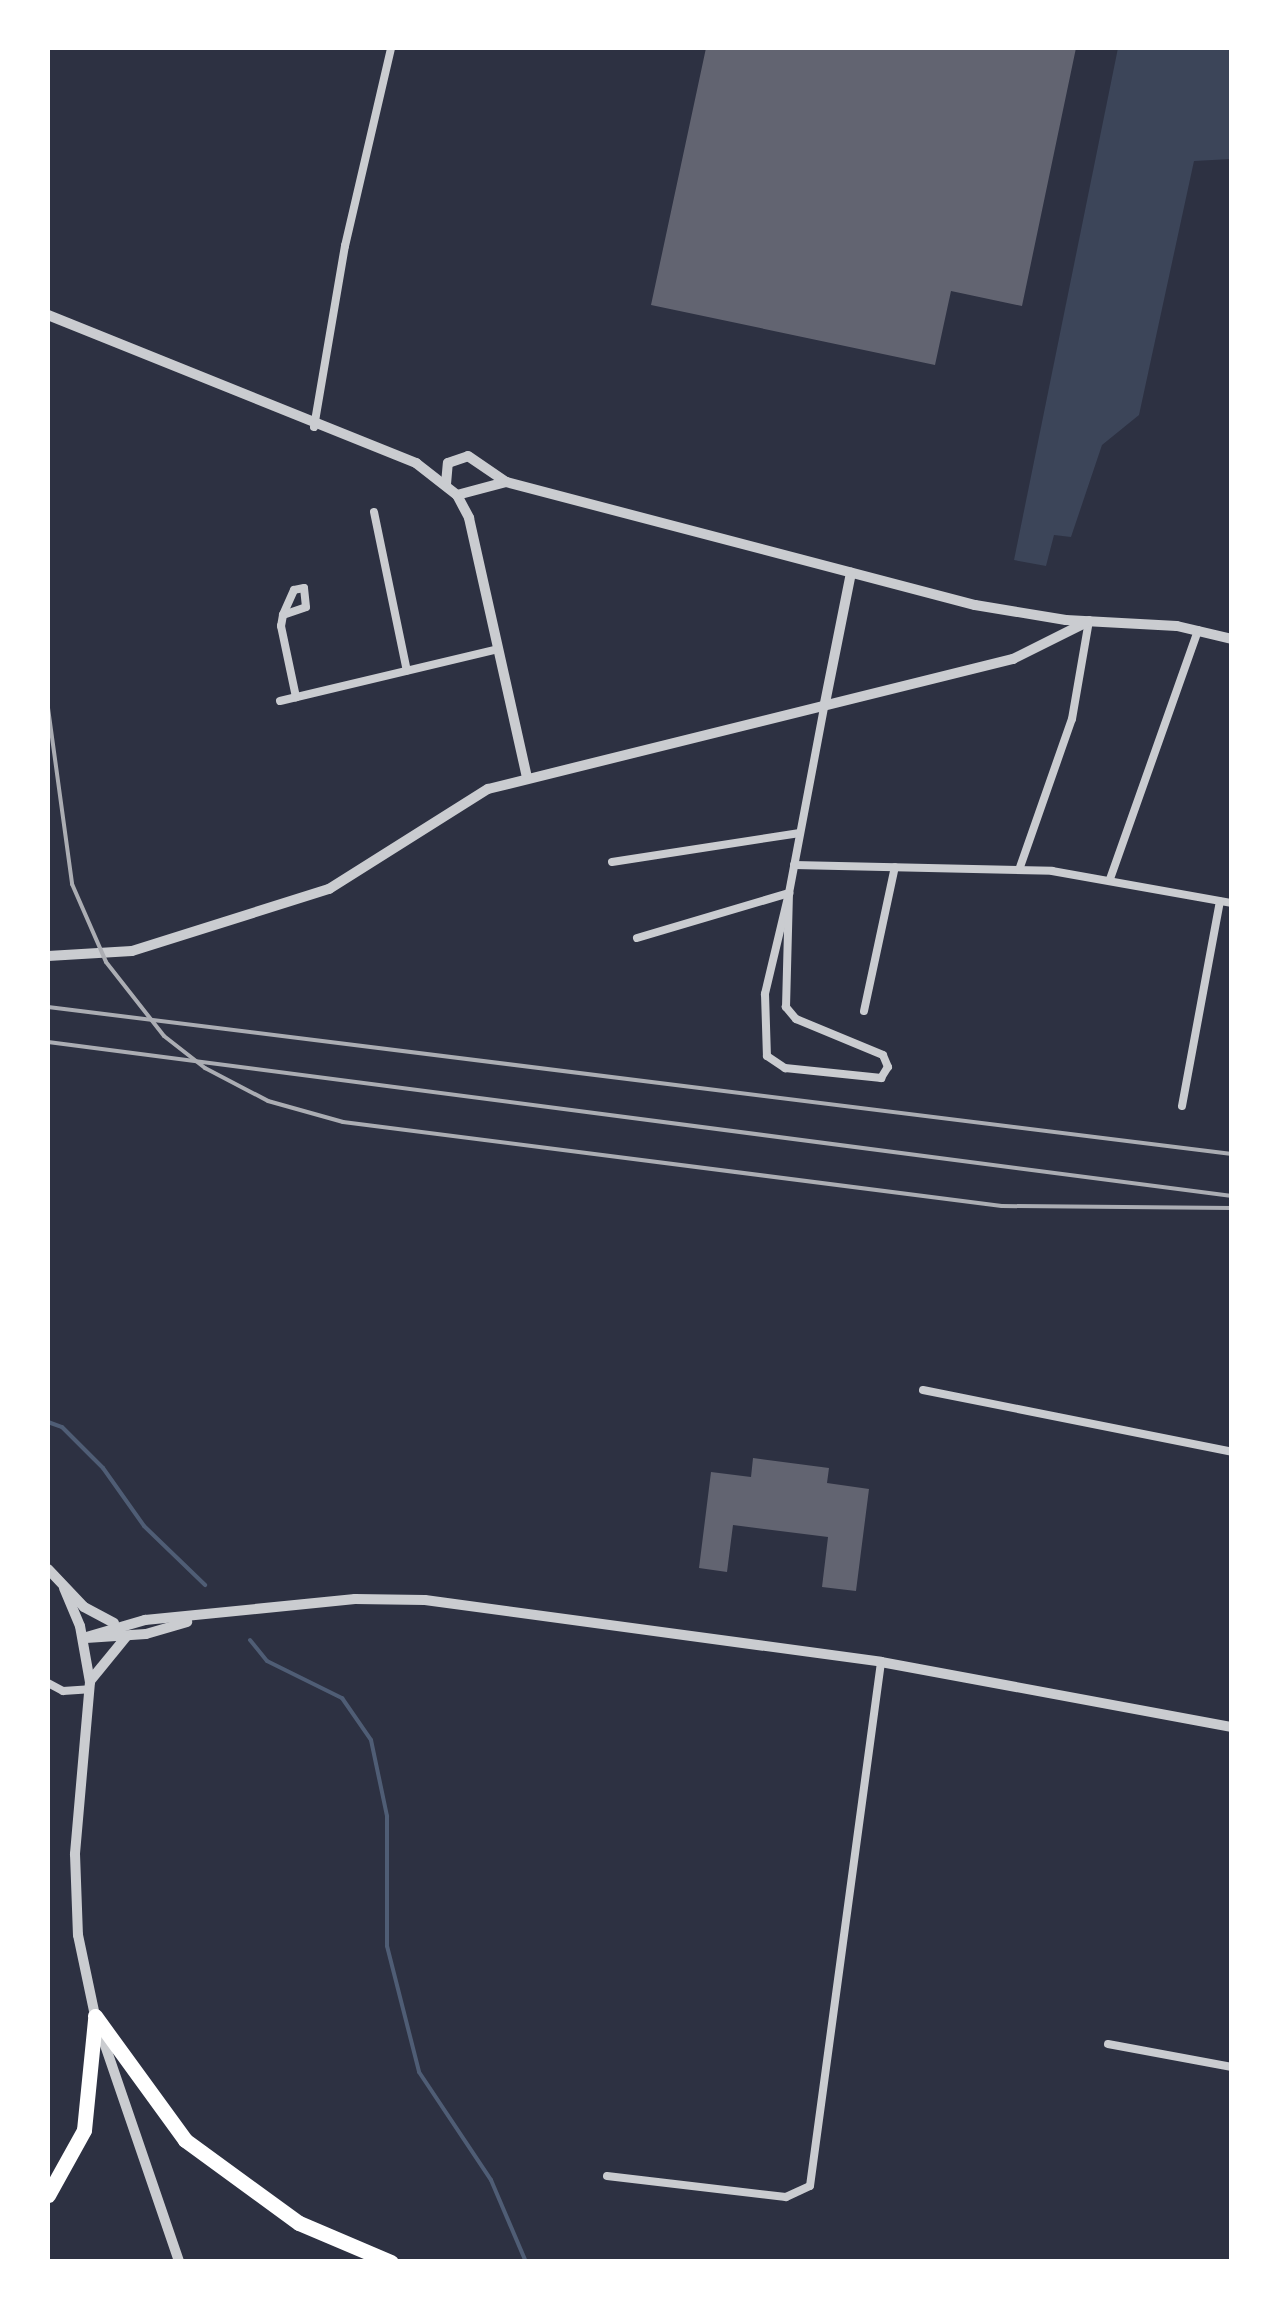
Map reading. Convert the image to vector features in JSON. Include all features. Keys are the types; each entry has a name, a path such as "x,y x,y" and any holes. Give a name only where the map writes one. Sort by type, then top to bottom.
{"highway":[{"path":"48,2195 84,2130 95,2016"},
{"path":"95,2016 185,2140 299,2223 391,2262"}],"street":[{"path":"314,427 345,246 390,48"},
{"path":"48,315 314,427 416,463 446,484 469,518 527,778"},
{"path":"416,463 448,463 462,455 506,482 1004,611 1198,630 1232,639"},
{"path":"446,484 448,463"},
{"path":"469,518 484,466"},
{"path":"457,495 506,482"},
{"path":"374,512 406,670"},
{"path":"790,893 788,1012 884,1056 882,1076 785,1068 767,1056 767,980 790,893 851,573"},
{"path":"282,615 296,697"},
{"path":"48,956 97,957 344,883 468,799 527,778 1013,659 1088,621"},
{"path":"1018,870 1068,730 1088,621"},
{"path":"1110,880 1198,630"},
{"path":"280,700 498,649"},
{"path":"612,862 800,833"},
{"path":"794,866 1018,870 1110,880 1232,903"},
{"path":"864,1011 895,867"},
{"path":"638,938 790,893"},
{"path":"1182,1106 1220,901"},
{"path":"923,1390 1232,1452"},
{"path":"48,1569 64,1588 115,1624"},
{"path":"64,1588 83,1638 89,1686 74,1897 95,2016 179,2262"},
{"path":"83,1638 115,1624 355,1599 425,1600 880,1662 1232,1727"},
{"path":"83,1638 127,1636 197,1618"},
{"path":"48,1695 89,1686 127,1636"},
{"path":"607,2176 786,2197 810,2186 880,1662"},
{"path":"48,1683 63,1691"},
{"path":"1108,2044 1232,2067"}],"shaded area":[{"path":"1118,48 1231,48 1231,159 1194,161 1139,415 1102,445 1071,537 1054,535 1046,566 1014,560"}],"building":[{"path":"706,48 1076,48 1022,306 951,291 935,365 651,305"},
{"path":"753,1458 829,1468 827,1483 869,1489 856,1591 822,1587 828,1537 733,1525 727,1572 699,1568 711,1472 751,1477"}],"waterway":[{"path":"48,1422 62,1427 103,1468 144,1526 205,1585"},
{"path":"250,1640 267,1661 342,1698 371,1740 387,1816 387,1946 419,2072 491,2180 526,2262"}],"railway":[{"path":"48,708 72,884 106,962 164,1036 205,1068 268,1101 343,1122 1002,1206 1232,1208"},
{"path":"48,1007 1232,1154"},
{"path":"48,1042 1232,1196"}]}
